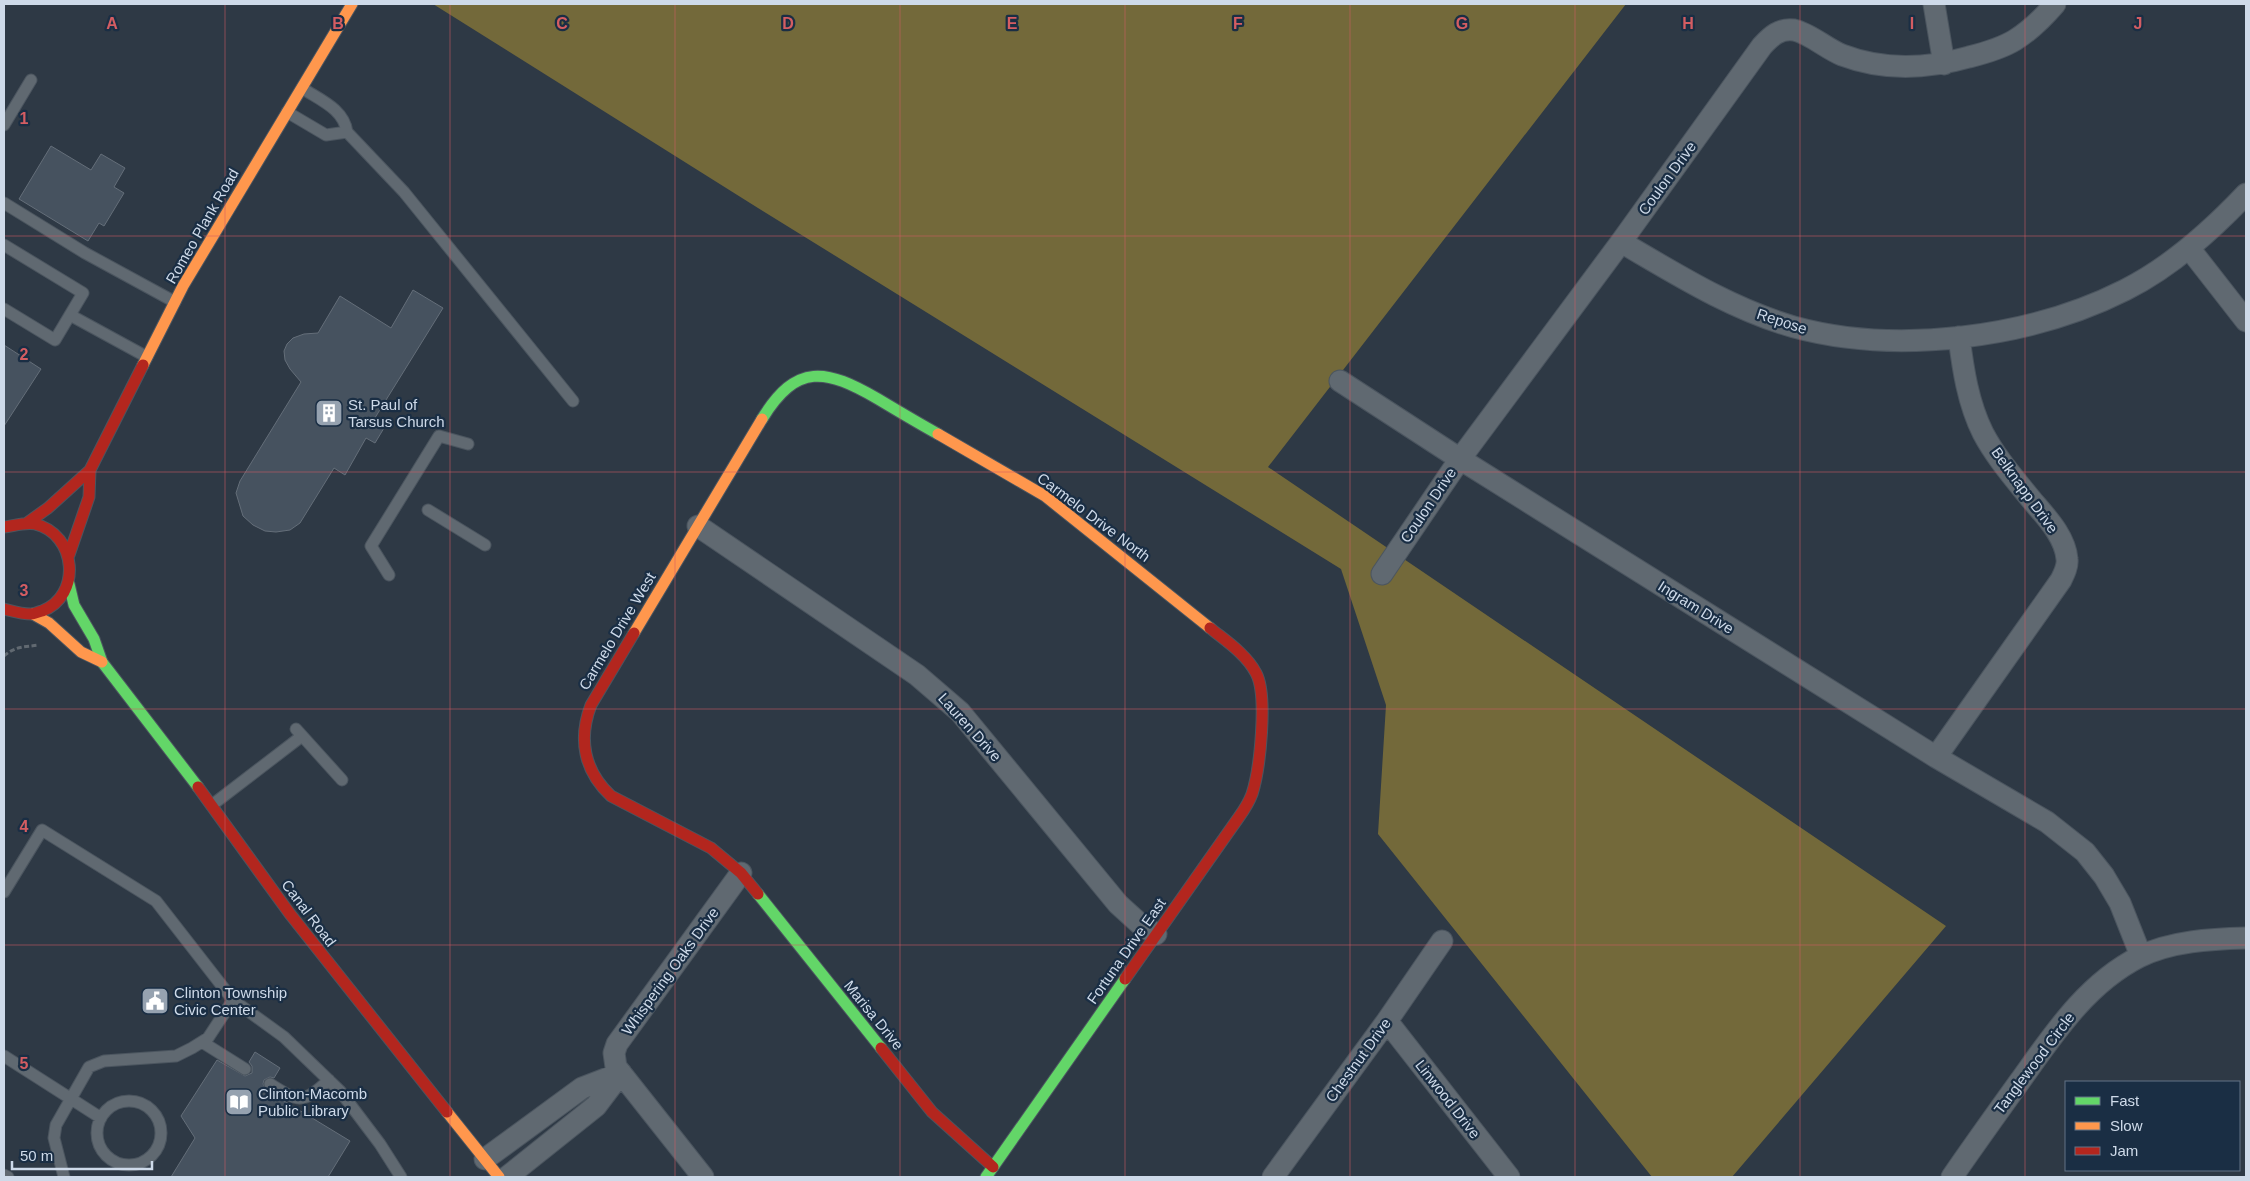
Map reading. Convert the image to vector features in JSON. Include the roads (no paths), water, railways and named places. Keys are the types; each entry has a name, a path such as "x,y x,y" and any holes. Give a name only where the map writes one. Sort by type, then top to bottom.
{"street":[{"name":"Romeo Plank Road","path":"4,528 48,508 90,470 176,302 352,4"},
{"path":"1934,4 1944,64"},
{"name":"Coulon Drive","path":"1382,574 1460,459 1621,242 1762,46 1773,34 1797,30 1842,55 1876,65 1921,67 1944,64 1986,53 2014,41 2032,28 2055,4"},
{"name":"Repose","path":"1621,242 1730,304 1792,326 1854,339 1913,341 1959,337 2034,324 2092,306 2127,290 2188,248 2222,220 2246,194"},
{"path":"2188,248 2246,321"},
{"name":"Belknapp Drive","path":"1936,757 2061,580 2066,571 2068,560 2064,545 2053,527 1983,433 1974,410 1963,368 1959,337"},
{"name":"Carmelo Drive West","path":"741,873 711,848 603,790 589,770 584,746 584,723 590,705 779,394 795,381 816,375"},
{"name":"Carmelo Drive North","path":"816,375 833,377 850,383 1034,489 1113,549 1244,657 1258,677 1261,689 1260,729"},
{"name":"Ingram Drive","path":"1340,382 1936,757 2055,828 2085,852 2104,876 2120,903 2141,956"},
{"name":"Romeo Plank Road","path":"68,584 71,565 69,555 88,497 90,470"},
{"path":"19,521 41,525 53,532 63,543 69,555"},
{"name":"Lauren Drive","path":"698,526 917,675 946,698 966,718 1118,904 1140,924 1156,934"},
{"path":"4,609 15,614 33,614 48,609 60,599 68,584"},
{"name":"Canal Road","path":"68,584 74,605 81,620 94,639 102,662 178,759 290,914 499,1177"},
{"path":"4,621 15,614"},
{"name":"Canal Road","path":"33,614 49,623 81,652 102,662"},
{"name":"Fortuna Drive East","path":"986,1177 1250,800 1254,790 1260,729"},
{"name":"Whispering Oaks Drive","path":"621,1073 614,1061 614,1053 618,1044 741,873"},
{"name":"Marisa Drive","path":"741,873 932,1112 993,1167"},
{"name":"Tanglewood Circle","path":"1952,1177 2056,1029 2089,994 2118,970 2141,956 2175,945 2203,940 2246,938"},
{"name":"Chestnut Drive","path":"1273,1177 1387,1021 1442,941"},
{"name":"Linwood Drive","path":"1387,1021 1509,1177"},
{"path":"485,1159 582,1088 621,1073"},
{"path":"507,1177 596,1106 621,1073"},
{"path":"621,1073 703,1177"}],"lane":[{"path":"4,125 32,80"},
{"path":"302,88 339,112 346,124 347,132 404,192 573,401"},
{"path":"287,112 326,135 347,132"},
{"path":"4,203 85,254 176,302"},
{"path":"4,245 83,293 55,340 4,309"},
{"path":"70,315 148,358"},
{"path":"389,575 371,546 439,436 468,444"},
{"path":"428,510 485,545"},
{"path":"212,805 299,733 342,780"},
{"path":"4,892 42,830 156,901 233,1000 284,1037 329,1080 380,1144 401,1177"},
{"path":"64,1177 54,1138 56,1125 89,1067 104,1061 176,1056 208,1038 233,1000"},
{"path":"202,1042 245,1069"},
{"path":"4,1056 101,1118"},
{"path":"270,1084 294,1099 305,1098 329,1080"},
{"path":"126,1101 137,1102 146,1106 154,1113 160,1128 159,1143 154,1153 137,1164 116,1162 107,1156 97,1138 101,1118 107,1109 126,1101"},
{"path":"4,1175 8,1177"}],"place":[{"name":"St. Paul of Tarsus Church","path":"329,413"},
{"name":"Clinton Township Civic Center","path":"155,1001"},
{"name":"Clinton-Macomb Public Library","path":"239,1102"}]}
